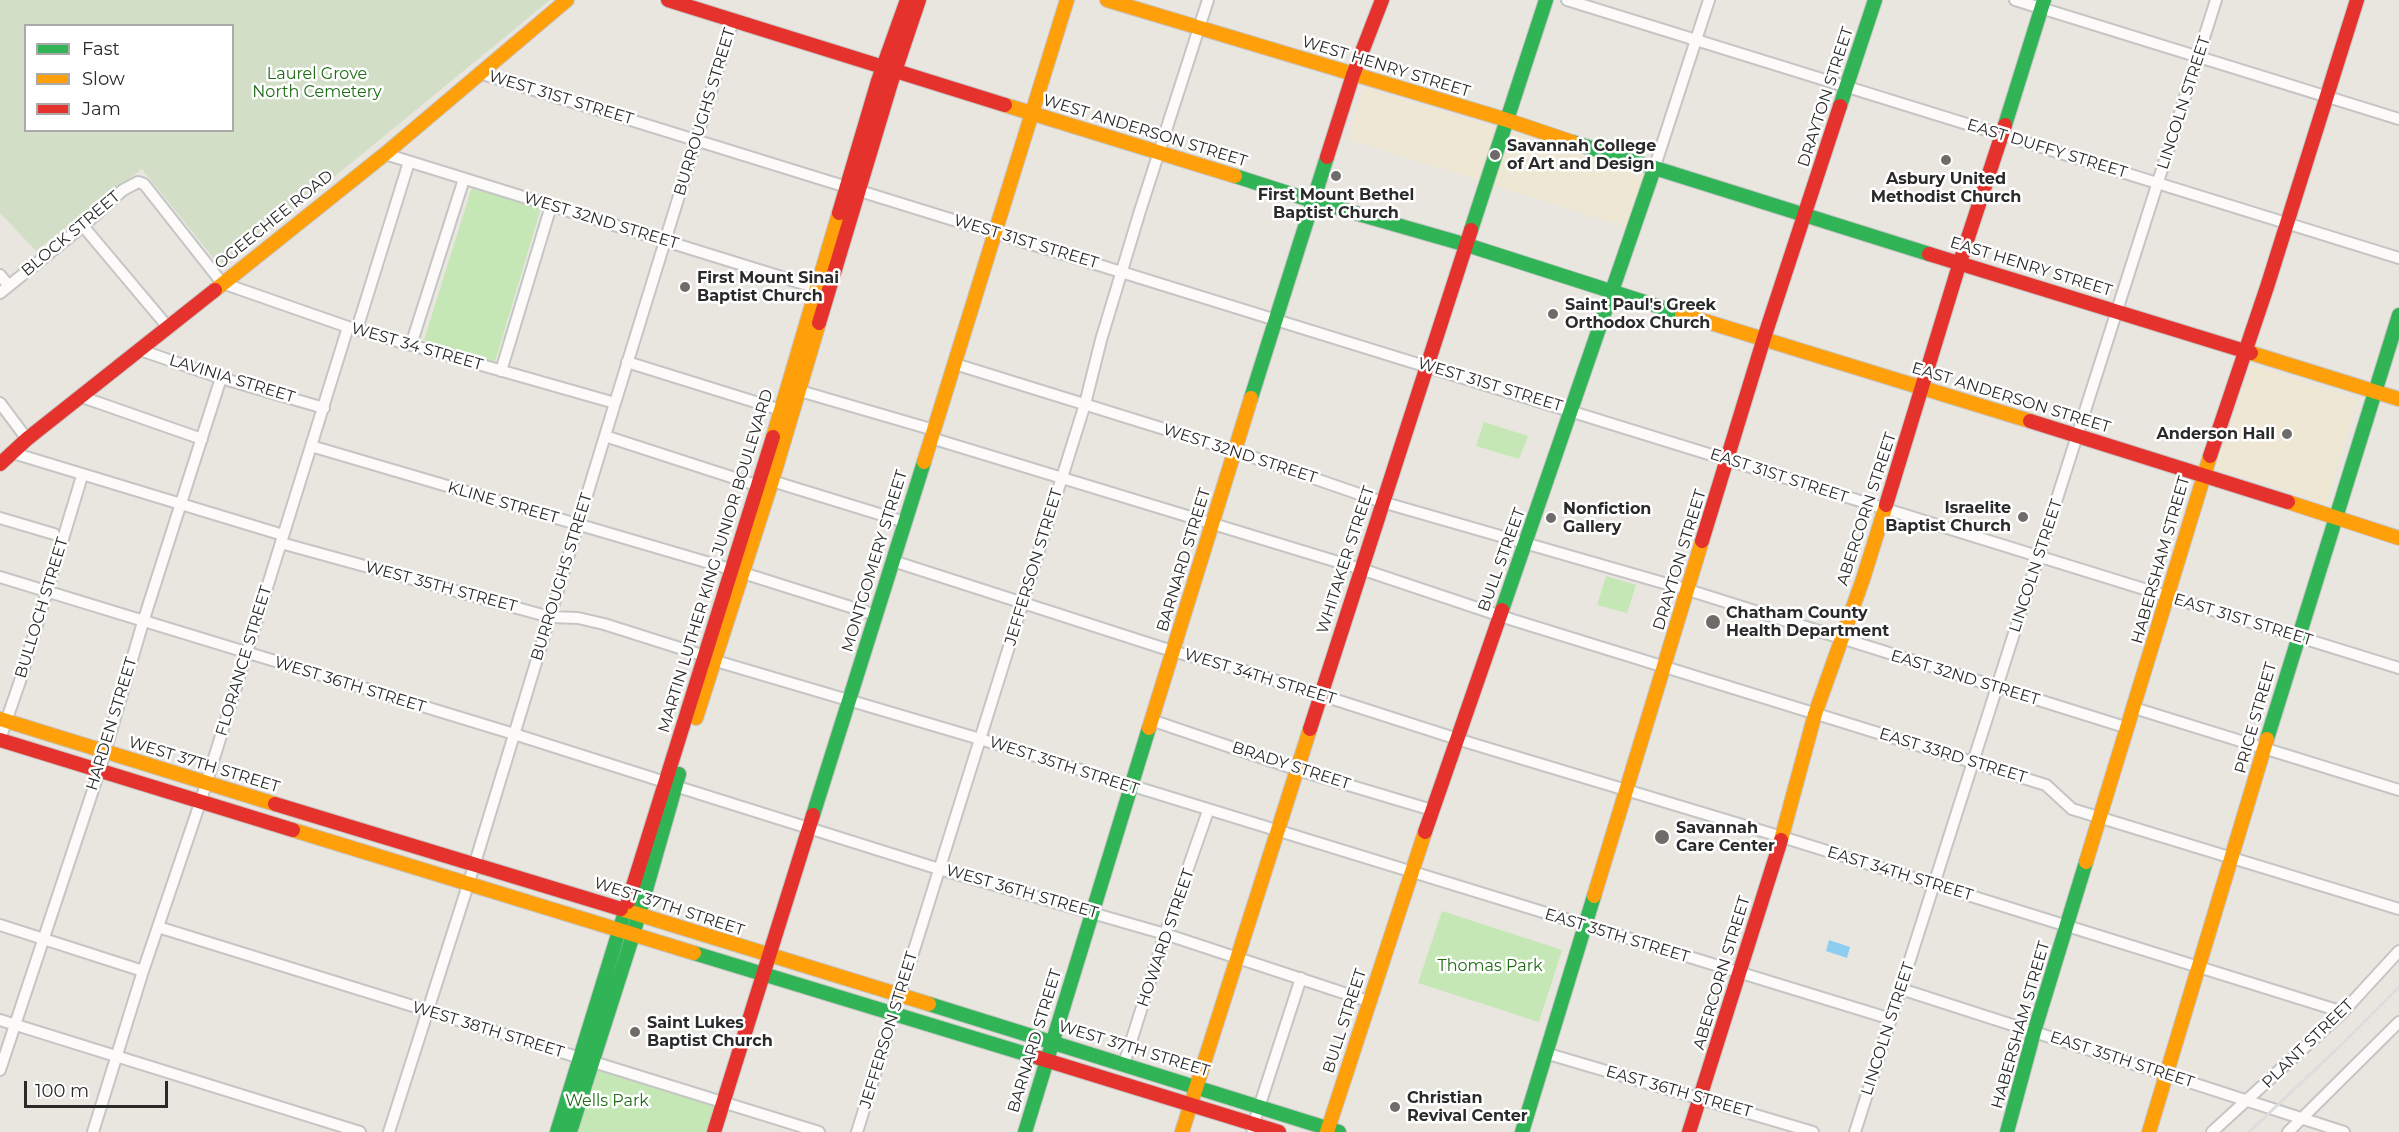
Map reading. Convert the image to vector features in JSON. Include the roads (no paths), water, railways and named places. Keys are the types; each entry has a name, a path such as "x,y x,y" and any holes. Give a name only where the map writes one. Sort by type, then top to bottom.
{"main road":[{"name":"OGEECHEE ROAD","path":"0,464 27,438 82,397 167,326 385,154 567,0"},
{"name":"WEST ANDERSON STREET","path":"669,0 1159,151 1313,201 1467,245 1612,293"},
{"name":"MARTIN LUTHER KING JUNIOR BOULEVARD","path":"557,1132 586,1061 737,571 772,481 800,391 907,0"},
{"name":"MARTIN LUTHER KING JUNIOR BOULEVARD","path":"890,68 920,0"},
{"name":"MONTGOMERY STREET","path":"714,1132 1067,0"},
{"name":"WEST HENRY STREET","path":"1107,0 1507,120 1654,169"},
{"name":"BARNARD STREET","path":"1025,1132 1275,320 1353,75 1382,0"},
{"name":"WHITAKER STREET","path":"1182,1132 1382,502 1546,0"},
{"name":"DRAYTON STREET","path":"1522,1132 1764,338 1875,0"},
{"name":"HABERSHAM STREET","path":"2007,1132 2034,1032 2169,597 2204,474 2246,352 2356,0"},
{"name":"ABERCORN STREET","path":"1689,1132 1782,837 1815,714 1863,579 1960,262 2043,4"},
{"name":"EAST HENRY STREET","path":"1654,169 1806,214 2399,399"},
{"name":"BULL STREET","path":"1331,1131 1368,1001 1431,810 1526,543 1654,169"},
{"name":"MARTIN LUTHER KING JUNIOR BOULEVARD","path":"737,571 756,485 817,288 854,189"},
{"name":"EAST ANDERSON STREET","path":"1612,293 2204,474 2399,538"},
{"name":"PRICE STREET","path":"2149,1132 2297,636 2399,315"},
{"name":"WEST 37TH STREET","path":"3,720 1053,1041 1260,1106 1331,1131"},
{"name":"WEST 37TH STREET","path":"0,740 765,973 1190,1106 1253,1128 1279,1132"},
{"name":"MARTIN LUTHER KING JUNIOR BOULEVARD","path":"570,1132 586,1061"}],"street":[{"name":"JEFFERSON STREET","path":"857,1132 1085,404 1101,340 1208,0"},
{"name":"EAST DUFFY STREET","path":"1567,0 2399,258"},
{"name":"BULL STREET","path":"1654,169 1709,0"},
{"path":"2015,0 2043,4 2199,57 2399,119"},
{"name":"LINCOLN STREET","path":"1855,1132 2079,437 2216,0"},
{"name":"BURROUGHS STREET","path":"389,1132 475,863 627,362 734,21"},
{"name":"WEST 31ST STREET","path":"479,73 1572,410"},
{"name":"WEST 32ND STREET","path":"385,154 817,288"},
{"name":"FLORANCE STREET","path":"93,1132 143,971 201,800 311,446 410,162"},
{"path":"411,345 464,179"},
{"name":"BLOCK STREET","path":"4,289 83,226 123,190 138,182 144,184 222,283"},
{"path":"501,371 551,206"},
{"path":"83,226 167,326"},
{"path":"0,275 4,289"},
{"name":"WEST 34 STREET","path":"222,283 352,328 615,403"},
{"name":"LAVINIA STREET","path":"140,350 221,378 324,408"},
{"path":"627,362 781,410"},
{"name":"WEST 32ND STREET","path":"955,364 1235,451 1382,502 1526,543"},
{"name":"HARDEN STREET","path":"0,1071 99,769 221,378"},
{"name":"EAST 33RD STREET","path":"800,391 1062,478 1361,568 1499,615 2046,785 2072,809 2399,909"},
{"path":"82,397 202,439"},
{"path":"0,403 27,438"},
{"name":"EAST 31ST STREET","path":"1572,410 2399,668"},
{"path":"605,436 756,485"},
{"name":"KLINE STREET","path":"311,446 737,571 876,615"},
{"name":"WEST 35TH STREET","path":"13,453 282,539 550,617 578,618 604,624 1412,872"},
{"name":"BULLOCH STREET","path":"0,740 3,720 48,592 82,476"},
{"path":"772,481 905,522"},
{"path":"0,518 54,534"},
{"name":"EAST 32ND STREET","path":"1526,543 1688,590 2128,728"},
{"name":"WEST 34TH STREET","path":"893,561 1456,739"},
{"name":"WEST 36TH STREET","path":"0,577 514,734 808,829 1165,934 1368,1001"},
{"path":"2134,708 2399,790"},
{"name":"BRADY STREET","path":"1151,720 1298,770 1431,810"},
{"name":"EAST 34TH STREET","path":"1456,739 1782,837 2343,1011"},
{"name":"HOWARD STREET","path":"1124,1064 1165,934 1208,811"},
{"name":"EAST 35TH STREET","path":"1412,872 1891,1019"},
{"path":"0,925 143,971"},
{"name":"WEST 38TH STREET","path":"158,927 819,1132"},
{"name":"PLANT STREET","path":"2212,1132 2343,1011 2399,951"},
{"path":"1253,1128 1301,978"},
{"name":"EAST 35TH STREET","path":"1901,989 2344,1132"},
{"path":"0,1020 360,1132"},
{"path":"2288,1132 2398,1025"},
{"name":"EAST 36TH STREET","path":"1545,1053 1812,1132"}],"water":[{"path":"1829,940 1850,947 1847,958 1826,951"}],"railway":[{"path":"2249,1132 2399,987"}],"place":[{"name":"Savannah College of Art and Design","path":"1495,155"},
{"name":"Asbury United Methodist Church","path":"1946,160"},
{"name":"First Mount Bethel Baptist Church","path":"1336,176"},
{"name":"First Mount Sinai Baptist Church","path":"685,287"},
{"name":"Saint Paul's Greek Orthodox Church","path":"1553,314"},
{"name":"Anderson Hall","path":"2287,434"},
{"name":"Israelite Baptist Church","path":"2023,517"},
{"name":"Nonfiction Gallery","path":"1551,518"},
{"name":"Chatham County Health Department","path":"1713,622"},
{"name":"Savannah Care Center","path":"1662,837"},
{"name":"Saint Lukes Baptist Church","path":"635,1032"},
{"name":"Christian Revival Center","path":"1395,1107"}],"park label":[{"name":"Laurel Grove North Cemetery","path":"317,83"},
{"name":"Thomas Park","path":"1490,966"},
{"name":"Wells Park","path":"607,1101"}]}
